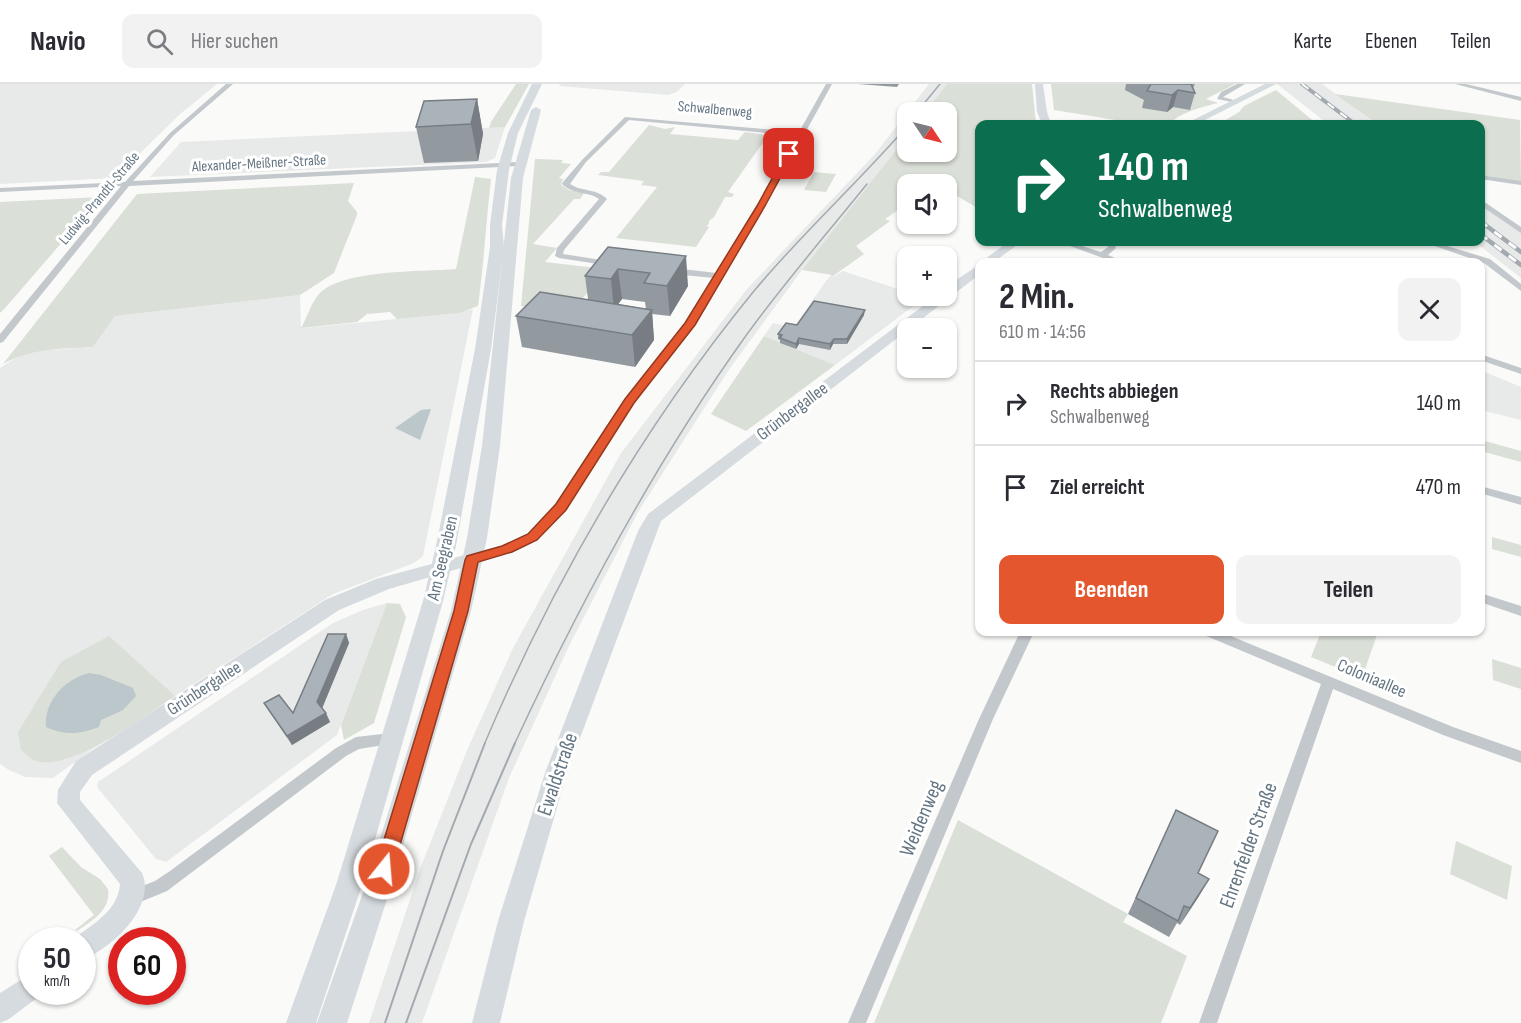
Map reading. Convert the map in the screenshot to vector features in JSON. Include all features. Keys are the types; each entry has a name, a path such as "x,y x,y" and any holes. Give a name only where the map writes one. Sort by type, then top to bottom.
{"main road":[{"name":"Am Seegraben","path":"332,1023 377,890 461,611 491,446 513,133 537,84"},
{"name":"Am Seegraben","path":"301,1023 349,885 383,740 418,655 447,540 483,349 497,247 496,225 511,167 548,84"}],"street":[{"name":"Ludwig-Prandtl-Straße","path":"0,340 124,187 172,134 230,84"},
{"path":"472,560 521,543 542,528 561,507 629,401 690,325 761,206 829,84"},
{"path":"1039,84 1042,112 1045,120"},
{"path":"1235,102 1219,98 1223,93 1242,84"},
{"path":"1198,120 1272,84"},
{"path":"1458,84 1521,99"},
{"name":"Schwalbenweg","path":"626,266 561,258 558,253 603,199 598,193 570,189 566,184 584,161 627,118 800,134"},
{"name":"Alexander-Meißner-Straße","path":"0,196 124,187 511,167"},
{"path":"1485,178 1521,183"},
{"name":"Alexander-Meißner-Straße","path":"0,190 124,187"},
{"path":"1485,205 1521,231"},
{"path":"993,258 1009,246"},
{"path":"1075,246 1109,258"},
{"path":"1101,255 1112,248 1111,246"},
{"path":"1440,246 1478,258"},
{"path":"1485,260 1521,288"},
{"path":"661,270 719,276"},
{"name":"Grünbergallee","path":"957,286 975,272"},
{"name":"Grünbergallee","path":"647,531 654,518 666,507 931,306"},
{"path":"1485,359 1521,371"},
{"path":"1485,490 1521,501"},
{"name":"Ewaldstraße","path":"486,1023 511,921 556,773 647,531"},
{"name":"Grünbergallee","path":"133,897 133,881 68,803 69,790 84,768 332,605 375,587 472,560"},
{"path":"1485,599 1521,611"},
{"name":"Weidenweg","path":"857,1023 986,719 1025,636"},
{"name":"Coloniaallee","path":"1219,636 1448,731 1521,758"},
{"name":"Ehrenfelder Straße","path":"1208,1023 1329,682"},
{"path":"96,937 126,912 133,897 162,886 340,752 356,743 383,740"},
{"path":"0,1010 18,996"}],"shaded area":[{"path":"0,84 217,84 180,114 115,178 0,184"},
{"path":"516,84 529,84 505,127 489,128 491,122"},
{"path":"560,84 685,84 677,92 668,95 559,86"},
{"path":"929,84 947,84 933,102 915,102"},
{"path":"947,84 1032,84 1036,120 975,120 975,207 957,196 957,174 897,174 897,211 885,219 890,221 856,246 864,254 826,281 832,275 802,270 897,149 897,162 957,162 957,102 933,102"},
{"path":"1051,84 1235,84 1206,99 1218,103 1186,113 1174,120 1115,120 1054,110"},
{"path":"1277,84 1322,84 1371,120 1323,120"},
{"path":"1276,90 1312,120 1226,120 1244,106"},
{"path":"1335,94 1520,120 1521,182 1485,176 1485,120 1371,120"},
{"path":"649,125 665,129 675,127 670,134 738,140 745,132 792,138 788,144 764,142 728,192 734,194 732,197 725,197 714,217 709,221 706,226 709,227 696,247 616,238 657,187 641,185 644,181 598,175 601,172 609,172"},
{"path":"897,125 897,149 802,270 728,371 638,512 568,648 509,778 422,1023 369,1023 420,869 468,748 513,648 621,453 747,289 875,154"},
{"path":"505,127 495,158 486,162 150,177 181,142"},
{"path":"535,159 563,160 561,163 571,164 559,178 563,179 561,185 569,190 584,193 580,199 574,199 533,244 557,248 545,262 605,269 571,314 521,306"},
{"path":"814,172 836,174 826,192 804,190"},
{"path":"475,177 491,179 478,306 459,313 397,319 390,312 367,314 357,322 301,328 319,294 330,286 345,280 384,273 456,269"},
{"path":"354,183 348,201 357,215 334,273 300,295 115,316 93,347 36,352 3,364 137,194"},
{"path":"101,197 6,307 0,313 0,202"},
{"path":"1485,205 1521,233 1521,278 1480,246 1485,246"},
{"path":"843,271 897,289 897,306 913,306 835,365 764,336 773,323 794,327 826,281"},
{"path":"300,295 301,327 304,328 448,314 473,309 423,556 414,563 333,594 93,749 53,778 25,777 9,770 0,764 0,368 17,357 36,351 93,347 115,316"},
{"path":"764,336 835,365 746,431 711,414"},
{"path":"1485,372 1521,387 1521,420 1485,411"},
{"path":"431,409 420,440 395,428 421,410"},
{"path":"1485,441 1521,451 1521,462 1485,452"},
{"path":"1492,537 1521,545 1521,557 1492,549"},
{"path":"387,603 337,735 166,862 156,859 97,787 98,782 333,623"},
{"path":"387,603 400,604 406,617 374,723 344,740 341,725"},
{"path":"109,636 175,696 128,728 88,750 51,762 32,759 21,750 18,732 61,662"},
{"path":"1319,636 1377,636 1362,678 1311,657"},
{"path":"1492,659 1521,668 1521,689 1493,680"},
{"path":"89,673 101,675 133,688 136,696 123,710 101,720 99,727 73,733 60,732 46,727 48,708 58,692 72,680"},
{"path":"958,820 1128,914 1123,922 1187,956 1161,1023 874,1023"},
{"path":"1456,841 1512,866 1507,900 1450,874"},
{"path":"62,847 81,867 100,879 108,889 104,909 83,927 79,927 94,915 49,856"}],"building":[{"path":"1151,84 1191,84 1195,93 1178,90 1172,95 1147,91"},
{"path":"477,99 471,124 416,127 424,101"},
{"path":"608,247 686,256 667,286 644,283 650,273 618,269 611,279 585,276"},
{"path":"540,292 652,310 632,335 516,316"},
{"path":"814,301 865,310 847,339 834,339 830,344 799,338 796,344 780,338 782,335 778,334 786,323 797,325"},
{"path":"328,634 346,634 317,702 326,713 287,736 264,703 279,695 293,713"},
{"path":"1176,810 1218,831 1198,873 1209,879 1190,908 1184,906 1178,921 1136,898"}],"tram line":[{"path":"925,102 940,84"},
{"path":"484,745 511,684 570,566 603,508 674,397 713,343 772,270 897,137"},
{"path":"514,745 592,587 649,484 680,434 759,317 867,184"},
{"path":"385,1023 443,851 485,743"},
{"path":"406,1023 471,844 515,743"}],"railway":[{"path":"1302,84 1350,120"},
{"path":"1485,225 1521,252"},
{"path":"1485,238 1521,265"}],"route":[{"path":"384,869 461,611 472,560 507,549 533,537 561,507 629,401 690,325 761,206 789,154"}]}
